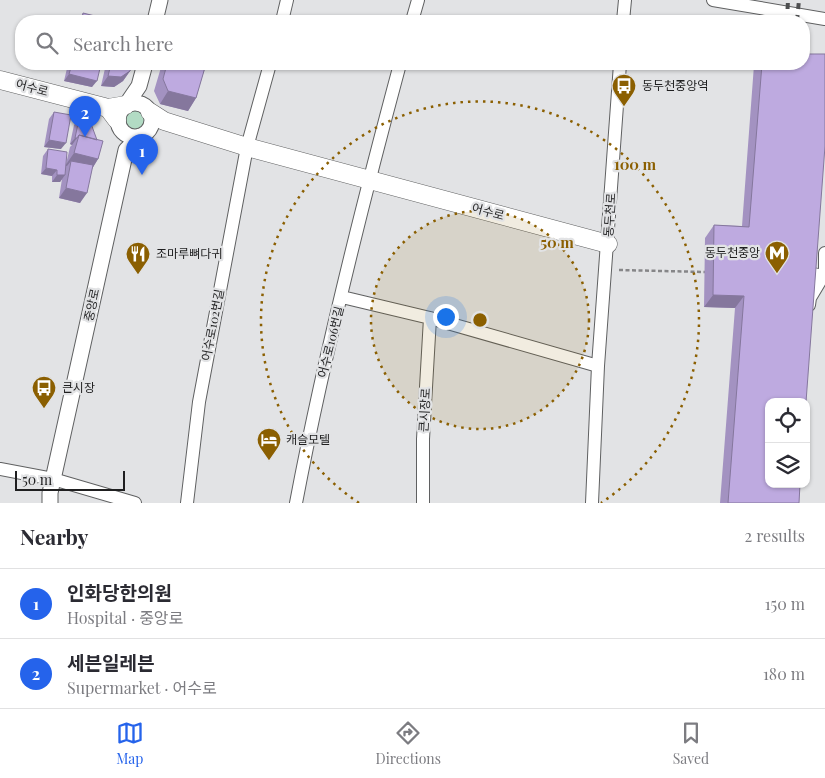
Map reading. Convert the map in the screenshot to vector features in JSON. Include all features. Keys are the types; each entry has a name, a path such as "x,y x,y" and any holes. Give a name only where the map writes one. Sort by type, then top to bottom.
{"main road":[{"name":"어수로","path":"0,80 118,116"},
{"name":"어수로","path":"151,124 247,147 608,244"}],"street":[{"path":"156,15 160,0"},
{"path":"283,15 287,0"},
{"path":"414,15 418,0"},
{"path":"624,15 625,0"},
{"path":"713,0 797,15"},
{"path":"810,17 825,20"},
{"path":"126,150 118,116 139,86 143,70"},
{"name":"어수로102번길","path":"187,503 199,402 247,147 268,70"},
{"path":"368,181 398,70"},
{"name":"동두천로","path":"592,503 598,366 620,70"},
{"path":"139,86 151,124"},
{"path":"118,116 139,103 151,124"},
{"path":"118,116 135,137 151,124"},
{"path":"126,150 151,124"},
{"name":"중앙로","path":"49,495 126,150"},
{"name":"어수로106번길","path":"296,503 312,417 368,181"},
{"path":"808,317 810,298 824,276 825,253"},
{"path":"808,273 824,276"},
{"path":"342,297 430,318 598,366"},
{"name":"큰시장로","path":"423,503 423,438 430,318"},
{"path":"0,469 49,495 135,503"}],"path":[{"path":"606,270 705,272"}],"green space":[{"path":"135,106 145,110 149,120 145,130 135,134 125,130 121,120 125,110"}],"building":[{"path":"810,54 825,54 825,146 806,398 765,398 765,488 800,488 799,503 728,503 744,296 713,295 714,225 749,227 762,70 810,70"},
{"path":"70,70 100,70 97,81 69,74"},
{"path":"110,70 130,70 121,77 108,76"},
{"path":"165,70 204,70 196,98 168,91 163,79"},
{"path":"54,112 71,115 66,143 49,140"},
{"path":"79,119 90,121 97,140 79,135 75,138"},
{"path":"79,135 103,141 98,159 74,153"},
{"path":"48,149 67,152 65,175 57,175 57,170 46,168"},
{"path":"71,161 93,165 87,193 66,188"}],"railway":[{"path":"787,15 788,0"},
{"path":"798,15 799,0"}],"place":[{"name":"동두천중앙역","path":"624,107"},
{"name":"세븐일레븐","path":"85,137"},
{"name":"인화당한의원","path":"142,175"},
{"name":"동두천중앙","path":"777,274"},
{"name":"조마루뼈다귀","path":"138,275"},
{"name":"큰시장","path":"44,409"},
{"name":"캐슬모텔","path":"269,461"}]}
